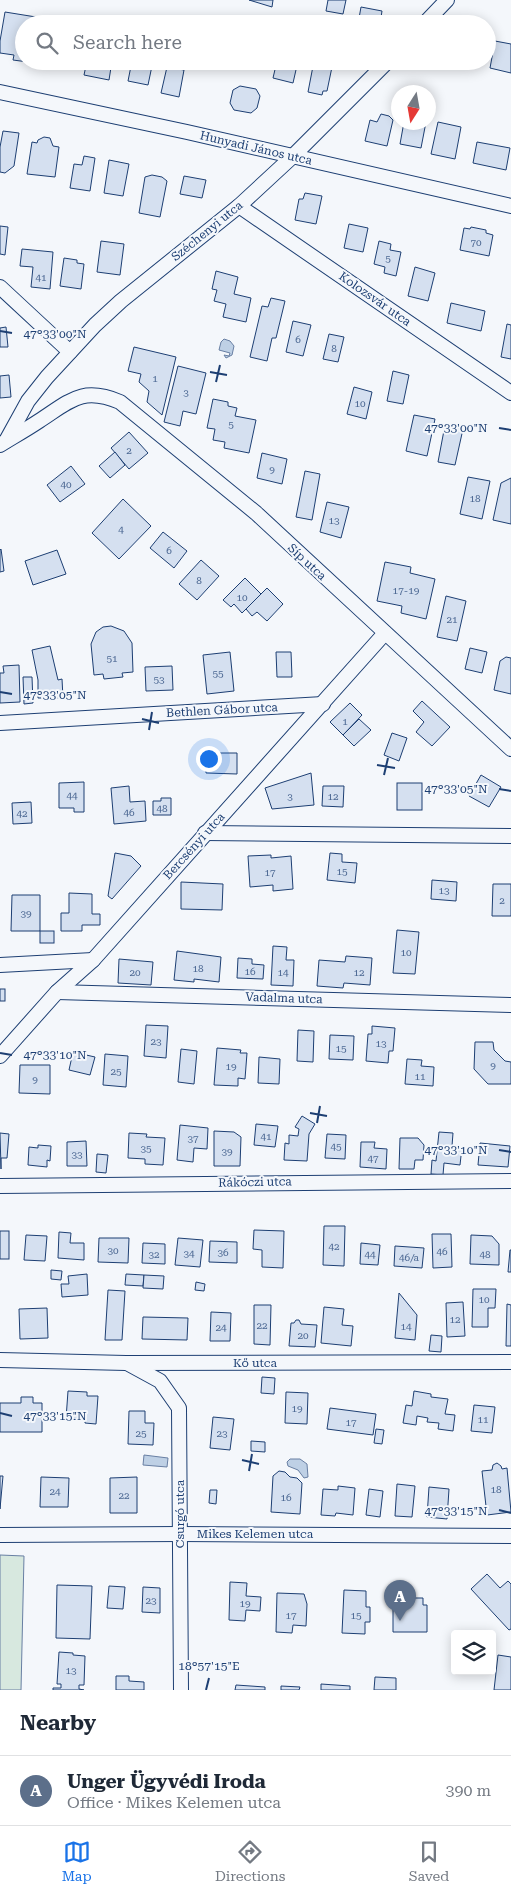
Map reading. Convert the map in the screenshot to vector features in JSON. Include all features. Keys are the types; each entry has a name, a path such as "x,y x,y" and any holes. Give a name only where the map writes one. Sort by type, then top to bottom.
{"street":[{"path":"433,15 447,0"},
{"name":"Széchenyi utca","path":"3,444 28,401 70,352 121,301 239,206 292,157 379,70"},
{"name":"Hunyadi János utca","path":"0,92 511,206"},
{"name":"Kolozsvár utca","path":"239,206 511,392"},
{"path":"0,287 70,352"},
{"name":"Széchenyi utca","path":"3,444 73,398 90,395"},
{"name":"Síp utca","path":"90,395 104,395 120,402 256,513 511,749"},
{"path":"28,401 26,412 31,418 39,421"},
{"name":"Bercsényi utca","path":"0,1056 57,992 93,960 385,633"},
{"name":"Bethlen Gábor utca","path":"0,723 323,704"},
{"path":"205,833 511,836"},
{"path":"0,965 93,960"},
{"name":"Vadalma utca","path":"57,992 511,1005"},
{"name":"Rákóczi utca","path":"0,1186 511,1181"},
{"name":"Kő utca","path":"0,1360 126,1363 511,1362"},
{"name":"Csurgó utca","path":"126,1363 160,1382 179,1408 181,1690"},
{"name":"Mikes Kelemen utca","path":"0,1535 511,1536"}],"shaded area":[{"path":"0,1555 24,1556 21,1690 0,1690"}],"water":[{"path":"224,339 230,341 234,346 232,355 226,358 224,355 229,356 230,353 219,350"},
{"path":"144,1455 168,1458 167,1467 143,1465"},
{"path":"290,1459 300,1459 307,1464 308,1477 304,1478 298,1470 288,1466 287,1462"}],"building":[{"path":"249,0 273,0 272,7"},
{"path":"328,0 346,0 343,14 326,11"},
{"path":"361,7 382,11 381,15 360,15"},
{"path":"5,12 24,15 15,15 15,60 13,60 14,55 0,53"},
{"path":"496,41 511,44 511,73 496,69"},
{"path":"85,70 111,70 109,80 84,75"},
{"path":"130,70 151,70 148,85 128,81"},
{"path":"166,70 184,70 179,97 161,93"},
{"path":"275,70 296,70 293,83 273,78"},
{"path":"312,70 331,70 327,91 323,91 322,95 308,92"},
{"path":"240,86 256,89 260,96 257,108 251,113 234,110 230,103 233,90"},
{"path":"381,114 391,118 391,129 387,146 365,141 370,120 377,122"},
{"path":"438,122 461,127 455,159 431,154"},
{"path":"403,130 424,130 421,148 400,144"},
{"path":"3,131 19,133 14,166 5,173 0,172 0,147"},
{"path":"44,137 50,138 53,146 59,147 55,177 27,174 32,142 37,143 38,140"},
{"path":"477,142 510,148 506,170 473,163"},
{"path":"84,156 95,158 90,191 70,188 74,164 82,165"},
{"path":"109,160 129,164 123,196 104,193"},
{"path":"152,175 162,177 167,181 160,217 139,213 145,177"},
{"path":"184,176 206,180 202,198 180,194"},
{"path":"305,193 322,196 316,224 295,220 299,199 303,199"},
{"path":"349,224 368,228 363,252 344,248"},
{"path":"0,226 8,227 5,255 0,254"},
{"path":"471,227 486,230 486,233 493,235 489,256 460,250 464,228 470,229"},
{"path":"101,241 124,244 120,275 97,272"},
{"path":"379,241 391,244 390,250 401,252 396,276 384,273 385,267 374,264"},
{"path":"22,249 53,252 50,289 31,287 33,267 20,266"},
{"path":"64,258 77,260 77,263 84,264 81,289 60,286"},
{"path":"415,267 435,273 428,301 408,296"},
{"path":"216,271 238,277 234,294 251,298 246,322 223,317 226,304 214,301 217,290 212,289"},
{"path":"271,298 285,301 276,338 272,338 267,361 250,357 262,306 268,307"},
{"path":"451,303 485,311 481,331 447,323"},
{"path":"293,321 311,325 303,356 286,352"},
{"path":"507,324 511,325 511,359 501,357"},
{"path":"6,327 8,347 0,347 0,328"},
{"path":"329,334 344,337 338,362 323,359"},
{"path":"134,347 176,357 162,415 147,402 149,391 139,382 141,374 128,371"},
{"path":"178,366 206,373 196,414 183,411 180,426 164,422"},
{"path":"393,371 409,375 403,404 387,401"},
{"path":"9,375 11,397 0,398 0,376"},
{"path":"354,387 372,392 366,419 347,414"},
{"path":"213,399 228,402 228,406 237,408 235,416 256,420 249,453 224,448 225,442 213,440 215,429 207,428"},
{"path":"414,415 435,419 427,456 406,451"},
{"path":"445,425 463,429 455,465 438,462"},
{"path":"129,432 148,453 129,469 111,448"},
{"path":"115,452 125,465 110,478 99,466"},
{"path":"262,453 287,459 282,484 257,478"},
{"path":"71,466 85,484 60,502 47,485"},
{"path":"305,471 320,474 312,520 296,517"},
{"path":"468,477 490,481 482,519 460,514"},
{"path":"511,478 511,524 493,520 501,483"},
{"path":"123,499 151,526 119,559 92,533"},
{"path":"327,502 349,507 341,538 320,532"},
{"path":"163,532 187,551 174,568 150,548"},
{"path":"0,550 4,571 0,572"},
{"path":"57,550 66,574 33,585 25,561"},
{"path":"201,560 219,576 197,600 179,584"},
{"path":"385,562 411,567 410,573 435,579 426,619 401,613 402,606 377,601"},
{"path":"245,578 261,594 242,613 234,604 231,607 223,600"},
{"path":"267,588 283,604 267,621 257,612 252,616 246,609"},
{"path":"446,596 466,601 457,641 437,637"},
{"path":"111,626 124,631 132,643 133,672 122,673 123,677 104,679 103,674 94,675 91,644 96,632 103,627"},
{"path":"50,646 58,680 62,679 63,698 38,698 38,680 32,650"},
{"path":"470,648 487,652 482,673 465,669"},
{"path":"230,652 234,691 207,694 203,655"},
{"path":"276,652 291,652 292,677 277,677"},
{"path":"506,657 511,658 511,694 494,690 500,661"},
{"path":"19,665 20,702 0,703 0,673 4,673 3,666"},
{"path":"172,666 173,690 146,691 145,667"},
{"path":"23,677 32,677 33,703 24,704"},
{"path":"422,701 450,727 432,746 416,732 424,722 413,711"},
{"path":"350,703 362,715 343,735 330,722"},
{"path":"359,719 371,730 354,746 343,735"},
{"path":"392,733 407,738 399,761 384,755"},
{"path":"206,753 237,753 237,774 206,773"},
{"path":"311,773 314,805 272,809 265,788"},
{"path":"481,775 501,787 489,807 469,796"},
{"path":"84,782 84,812 74,812 74,808 59,808 59,783"},
{"path":"397,783 422,783 422,810 397,810"},
{"path":"129,786 130,802 145,801 146,821 114,824 111,788"},
{"path":"323,786 344,786 343,807 322,806"},
{"path":"161,798 171,798 171,815 153,815 153,801 161,801"},
{"path":"31,802 32,823 13,824 12,803"},
{"path":"115,853 131,856 141,866 112,899 108,896"},
{"path":"330,853 342,854 342,862 357,863 355,883 327,880"},
{"path":"271,855 271,858 291,856 293,889 273,891 273,885 250,887 248,856"},
{"path":"432,880 457,882 456,901 431,899"},
{"path":"181,882 223,884 222,910 181,909"},
{"path":"493,884 511,884 511,916 492,916"},
{"path":"69,893 92,894 92,914 100,914 100,925 82,925 82,931 61,931 61,913 69,913"},
{"path":"12,895 40,895 40,931 11,931"},
{"path":"397,930 419,932 415,974 393,973"},
{"path":"40,931 54,931 54,943 40,943"},
{"path":"273,946 287,947 286,960 294,960 293,986 271,985"},
{"path":"177,951 221,957 219,982 194,979 194,982 174,980"},
{"path":"346,956 372,958 370,985 344,983 343,988 317,986 319,960 345,962"},
{"path":"238,958 252,959 252,964 264,965 263,979 237,978"},
{"path":"119,959 153,962 151,985 118,983"},
{"path":"0,989 5,989 5,1001 0,1001"},
{"path":"146,1025 168,1026 166,1058 144,1056"},
{"path":"372,1026 395,1028 393,1051 389,1051 388,1063 366,1061 368,1034 372,1034"},
{"path":"298,1030 314,1031 313,1062 297,1061"},
{"path":"330,1035 354,1036 353,1060 329,1059"},
{"path":"475,1042 493,1042 494,1050 505,1061 511,1062 511,1084 488,1084 474,1069"},
{"path":"217,1048 241,1050 240,1053 247,1053 245,1079 238,1078 238,1086 214,1085"},
{"path":"181,1049 197,1051 194,1084 178,1082"},
{"path":"73,1052 95,1057 90,1075 69,1070"},
{"path":"105,1054 128,1056 126,1087 103,1085"},
{"path":"259,1057 280,1059 279,1084 258,1083"},
{"path":"407,1059 422,1060 421,1066 434,1067 433,1086 405,1084"},
{"path":"20,1065 50,1065 50,1094 19,1093"},
{"path":"302,1116 315,1124 309,1134 307,1161 284,1160 285,1143 289,1144 289,1135 298,1136 299,1129 295,1127"},
{"path":"256,1124 278,1126 275,1147 254,1145"},
{"path":"180,1125 208,1128 207,1149 194,1148 193,1162 177,1160"},
{"path":"214,1131 234,1132 241,1137 240,1166 214,1166"},
{"path":"439,1132 453,1133 452,1146 462,1147 460,1165 444,1163 443,1175 431,1174 432,1160 436,1161"},
{"path":"0,1133 9,1134 7,1158 1,1158 1,1169"},
{"path":"129,1133 147,1134 146,1137 165,1138 163,1165 145,1164 145,1159 128,1158"},
{"path":"327,1134 346,1135 345,1159 325,1158"},
{"path":"400,1138 418,1138 424,1145 423,1160 415,1160 414,1169 399,1169"},
{"path":"86,1141 87,1166 67,1166 67,1142"},
{"path":"361,1142 375,1142 374,1148 387,1149 386,1169 360,1167"},
{"path":"480,1143 510,1146 508,1167 478,1165"},
{"path":"38,1145 51,1146 50,1161 47,1160 47,1167 28,1165 29,1147 38,1148"},
{"path":"97,1154 108,1155 106,1173 96,1172"},
{"path":"324,1226 345,1226 344,1266 323,1265"},
{"path":"254,1230 284,1231 283,1268 262,1267 262,1250 253,1249"},
{"path":"0,1231 9,1231 9,1259 0,1259"},
{"path":"59,1232 71,1233 70,1243 84,1243 84,1260 58,1258"},
{"path":"432,1234 451,1234 452,1267 433,1268"},
{"path":"26,1235 47,1236 45,1261 24,1260"},
{"path":"471,1235 492,1236 499,1244 499,1265 470,1264"},
{"path":"99,1238 129,1238 128,1263 98,1262"},
{"path":"178,1238 203,1240 200,1267 175,1265"},
{"path":"210,1241 237,1242 237,1263 209,1262"},
{"path":"143,1243 165,1244 165,1264 142,1263"},
{"path":"361,1243 380,1245 378,1265 360,1264"},
{"path":"395,1246 424,1248 422,1268 394,1266"},
{"path":"510,1250 511,1272 508,1272"},
{"path":"51,1270 62,1271 61,1280 51,1279"},
{"path":"87,1274 88,1295 62,1297 61,1284 69,1284 68,1276"},
{"path":"126,1274 144,1275 143,1286 125,1285"},
{"path":"144,1275 164,1276 163,1289 143,1288"},
{"path":"196,1282 205,1284 204,1291 195,1290"},
{"path":"473,1289 496,1289 495,1308 488,1308 488,1327 472,1327"},
{"path":"108,1290 125,1291 122,1340 105,1340"},
{"path":"399,1293 417,1315 415,1340 395,1338"},
{"path":"463,1302 465,1336 447,1337 446,1303"},
{"path":"507,1304 511,1305 511,1346 506,1346"},
{"path":"254,1305 271,1305 270,1345 254,1344"},
{"path":"324,1307 344,1309 342,1325 353,1326 351,1346 321,1343"},
{"path":"47,1308 48,1338 20,1339 19,1309"},
{"path":"211,1312 231,1313 230,1341 210,1341"},
{"path":"143,1317 188,1318 187,1340 142,1339"},
{"path":"296,1320 299,1320 301,1324 317,1325 315,1347 289,1346 291,1323 294,1323"},
{"path":"431,1335 442,1336 441,1352 429,1351"},
{"path":"262,1377 275,1378 274,1394 261,1393"},
{"path":"68,1391 87,1392 87,1396 98,1396 96,1424 85,1423 85,1420 66,1419"},
{"path":"414,1391 431,1394 431,1397 448,1399 445,1414 455,1415 453,1431 438,1429 439,1423 427,1422 428,1418 417,1416 416,1425 403,1423 406,1405 412,1406"},
{"path":"286,1392 308,1393 307,1424 285,1423"},
{"path":"21,1397 33,1397 33,1403 42,1403 42,1432 0,1432 0,1403 21,1403"},
{"path":"474,1405 495,1407 492,1433 471,1431"},
{"path":"330,1408 376,1414 373,1435 327,1429"},
{"path":"129,1411 145,1411 145,1423 154,1423 153,1445 128,1444"},
{"path":"213,1417 234,1419 230,1450 210,1448"},
{"path":"376,1429 384,1430 382,1444 374,1443"},
{"path":"251,1441 265,1442 265,1452 251,1451"},
{"path":"497,1463 502,1469 507,1468 511,1512 487,1515 482,1471 492,1470 493,1465"},
{"path":"279,1471 285,1472 290,1477 297,1478 302,1483 300,1514 271,1512 273,1476"},
{"path":"0,1476 3,1476 0,1509"},
{"path":"41,1477 69,1478 68,1507 40,1507"},
{"path":"137,1477 137,1513 110,1513 110,1478"},
{"path":"397,1484 415,1486 412,1517 395,1516"},
{"path":"338,1486 355,1488 353,1515 336,1513 335,1516 321,1515 323,1489 338,1490"},
{"path":"429,1487 449,1489 447,1519 427,1517"},
{"path":"369,1489 383,1491 380,1517 366,1515"},
{"path":"210,1490 217,1490 216,1504 209,1503"},
{"path":"487,1574 500,1588 508,1581 511,1584 511,1629 509,1630 471,1589"},
{"path":"230,1582 247,1583 246,1596 261,1597 260,1611 246,1610 245,1621 229,1620"},
{"path":"57,1585 92,1586 90,1639 56,1638"},
{"path":"109,1586 125,1587 123,1609 107,1608"},
{"path":"143,1587 160,1588 160,1613 142,1612"},
{"path":"344,1590 366,1591 366,1607 370,1607 370,1622 365,1622 365,1634 342,1633"},
{"path":"277,1593 304,1594 307,1604 306,1626 293,1625 292,1633 276,1632"},
{"path":"404,1598 423,1598 423,1605 427,1605 427,1632 393,1632 393,1605 404,1605"},
{"path":"59,1652 85,1656 84,1685 79,1685 79,1689 84,1690 53,1690 53,1688 61,1688 61,1684 57,1684"},
{"path":"498,1655 511,1657 511,1690 494,1690"},
{"path":"116,1676 129,1676 129,1681 144,1682 144,1690 116,1690"},
{"path":"375,1677 396,1678 396,1690 374,1690"},
{"path":"321,1684 350,1686 350,1690 321,1690"},
{"path":"236,1685 265,1687 265,1690 235,1690"},
{"path":"281,1686 300,1687 299,1690 281,1690"}],"place":[{"name":"Unger Ügyvédi Iroda","path":"400,1621"}]}
